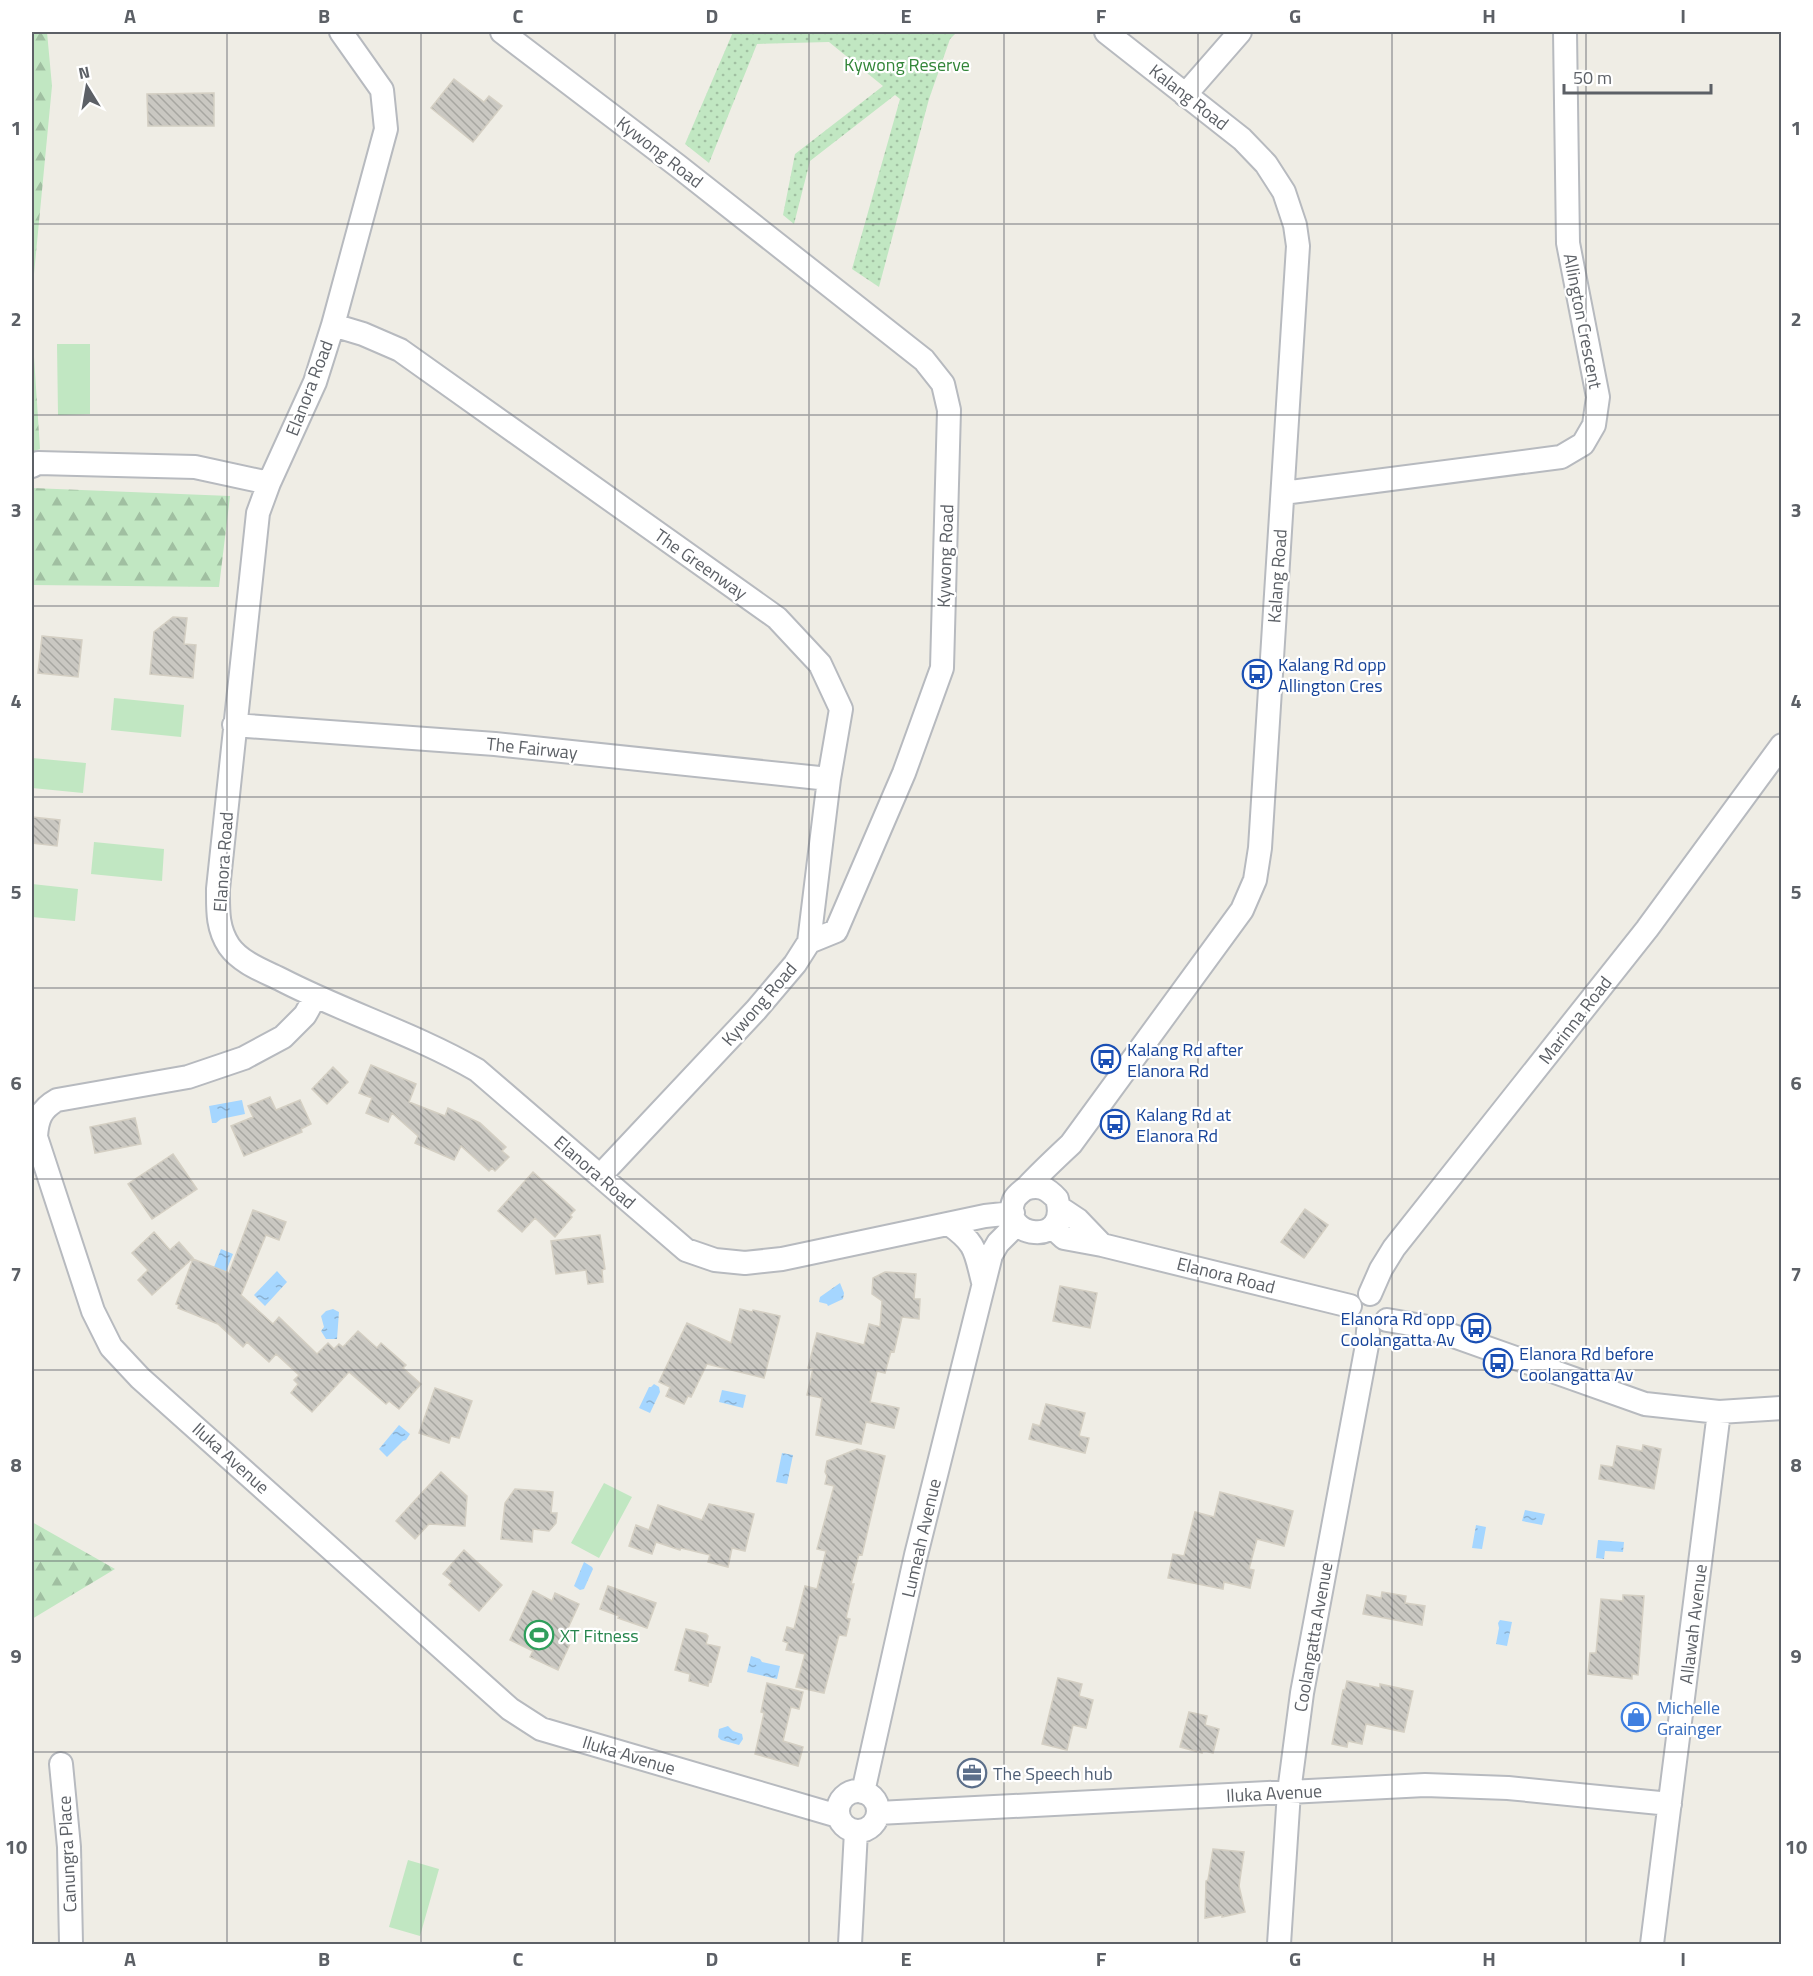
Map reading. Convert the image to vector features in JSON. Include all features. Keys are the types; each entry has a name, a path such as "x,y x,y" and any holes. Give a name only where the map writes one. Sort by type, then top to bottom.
{"street":[{"name":"Elanora Road","path":"341,32 382,90 386,129 333,325 315,382 269,483 258,513 218,889 218,924 230,947 248,963 315,997 452,1056 477,1070 686,1250 715,1260 745,1263 782,1259 949,1224 1015,1218"},
{"name":"Kywong Road","path":"502,32 678,166 924,360 943,384 949,410 942,668 904,773 836,931 808,942 795,964 756,1010 600,1176"},
{"name":"Kalang Road","path":"1025,1189 1071,1144 1242,910 1255,880 1260,848 1298,246 1295,225 1284,192 1266,164 1242,139 1106,32"},
{"path":"1185,95 1240,32"},
{"name":"Allington Crescent","path":"1282,493 1561,457 1583,444 1594,425 1598,397 1568,243 1565,32"},
{"name":"The Greenway","path":"333,325 363,334 400,350 777,618 820,664 841,709 808,942"},
{"path":"32,466 38,463 195,467 269,483"},
{"name":"The Fairway","path":"234,725 495,744 830,780"},
{"name":"Marinna Road","path":"1371,1294 1381,1269 1394,1248 1647,929 1782,745"},
{"name":"Iluka Avenue","path":"315,997 306,1015 283,1037 244,1058 188,1077 57,1100 46,1106 39,1116 36,1137 93,1311 111,1347 140,1378 510,1708 541,1729 838,1816"},
{"name":"Kalang Road","path":"1054,1209 1071,1144"},
{"path":"984,1285 991,1256 1015,1218 1015,1199 1025,1189 1038,1186 1054,1209 1044,1232 1034,1233 1025,1230 1015,1218"},
{"name":"Elanora Road","path":"1054,1209 1064,1238 1102,1245 1350,1306"},
{"path":"949,1224 967,1237 975,1252 984,1285"},
{"name":"Lumeah Avenue","path":"863,1792 916,1555 984,1285"},
{"path":"1377,1326 1388,1314 1386,1306 1371,1294 1358,1296 1350,1306 1349,1312 1354,1323 1377,1326 1428,1327 1645,1404 1719,1412 1782,1408"},
{"name":"Coolangatta Avenue","path":"1279,1944 1288,1792 1302,1693 1367,1345 1377,1326"},
{"name":"Allawah Avenue","path":"1652,1944 1719,1412"},
{"name":"Canungra Place","path":"61,1764 69,1847 70,1944"},
{"name":"Iluka Avenue","path":"878,1813 1425,1785 1484,1787 1670,1804"},
{"path":"857,1791 872,1797 878,1813 872,1824 856,1831 845,1826 838,1816 839,1805 846,1795 857,1791"},
{"path":"850,1944 856,1831"}],"green space":[{"path":"32,32 47,32 52,86 32,295"},
{"name":"Kywong Reserve","path":"733,32 957,32 950,39 929,99 879,287 852,269 900,99 895,95 810,161 794,224 783,215 795,154 883,86 829,42 757,44 709,163 685,144"},
{"path":"32,326 40,449 32,452"},
{"path":"57,344 90,344 90,414 58,415"},
{"path":"32,488 230,496 219,587 32,585"},
{"path":"114,698 184,705 181,737 111,730"},
{"path":"32,758 86,763 83,793 32,788"},
{"path":"94,842 164,849 162,881 91,874"},
{"path":"32,884 78,889 75,921 32,917"},
{"path":"604,1483 632,1497 599,1558 571,1543"},
{"path":"32,1522 115,1569 32,1619"},
{"path":"408,1860 439,1869 420,1936 389,1927"}],"water":[{"path":"242,1100 245,1114 212,1123 209,1106"},
{"path":"221,1249 233,1254 223,1279 211,1275"},
{"path":"277,1271 287,1282 265,1306 254,1295"},
{"path":"840,1283 844,1293 843,1299 828,1306 819,1302 820,1297"},
{"path":"333,1309 339,1312 337,1339 326,1339 321,1331 324,1327 321,1316"},
{"path":"654,1384 659,1387 660,1392 650,1413 639,1408 649,1387"},
{"path":"722,1390 746,1395 743,1408 719,1402"},
{"path":"399,1425 410,1434 387,1457 379,1449"},
{"path":"782,1453 793,1455 787,1484 776,1482"},
{"path":"1525,1510 1545,1514 1542,1525 1522,1521"},
{"path":"1476,1525 1486,1527 1482,1549 1472,1548"},
{"path":"1598,1540 1624,1542 1623,1552 1605,1551 1604,1559 1596,1558"},
{"path":"584,1562 593,1569 584,1589 580,1590 574,1586"},
{"path":"1500,1620 1512,1622 1507,1646 1496,1644"},
{"path":"751,1656 762,1662 780,1666 777,1679 747,1672"},
{"path":"728,1726 733,1731 742,1734 743,1739 739,1745 718,1737 719,1729"}],"building":[{"path":"454,79 484,102 489,96 502,106 473,142 431,108"},
{"path":"214,93 214,126 148,126 147,94"},
{"path":"173,617 187,618 184,644 196,645 193,678 150,674 154,632"},
{"path":"42,636 82,640 78,677 38,673"},
{"path":"32,817 60,820 57,846 32,843"},
{"path":"371,1065 416,1084 409,1102 445,1116 448,1108 480,1123 506,1147 502,1151 509,1157 495,1171 492,1168 489,1171 461,1146 454,1160 415,1143 418,1136 392,1113 388,1122 366,1113 372,1098 359,1093"},
{"path":"333,1067 348,1082 327,1104 312,1089"},
{"path":"270,1097 276,1110 300,1100 311,1124 301,1129 302,1132 244,1156 231,1126 253,1117 248,1106"},
{"path":"135,1118 141,1144 95,1153 90,1127"},
{"path":"173,1154 197,1189 152,1219 128,1184"},
{"path":"533,1172 575,1210 555,1237 535,1218 522,1232 498,1211"},
{"path":"1305,1209 1328,1225 1304,1258 1281,1242"},
{"path":"253,1210 286,1222 279,1240 266,1235 241,1295 273,1324 279,1317 317,1354 328,1343 334,1349 339,1344 343,1347 358,1331 377,1348 381,1343 406,1365 403,1368 421,1384 399,1409 389,1401 386,1404 349,1372 312,1412 291,1393 298,1384 294,1380 299,1375 276,1354 269,1362 247,1342 243,1347 218,1324 178,1308 179,1305 176,1304 193,1259 229,1273"},
{"path":"154,1232 170,1250 179,1242 193,1258 152,1295 138,1280 148,1270 132,1253"},
{"path":"600,1235 605,1269 602,1270 603,1282 588,1284 586,1270 556,1274 551,1241"},
{"path":"885,1272 916,1274 914,1299 920,1299 919,1319 902,1317 894,1352 891,1351 885,1373 877,1371 870,1402 899,1408 894,1428 866,1422 861,1444 816,1435 822,1398 807,1395 813,1369 808,1368 817,1333 864,1345 869,1324 880,1327 882,1301 872,1294 873,1278"},
{"path":"1060,1286 1097,1293 1090,1328 1053,1321"},
{"path":"740,1309 780,1316 764,1378 707,1364 691,1397 688,1396 684,1404 666,1396 670,1387 659,1382 687,1323 731,1343"},
{"path":"435,1388 472,1401 459,1438 451,1436 449,1443 419,1433"},
{"path":"1046,1404 1085,1413 1079,1436 1089,1438 1085,1453 1029,1439 1033,1424 1040,1426"},
{"path":"1643,1445 1661,1449 1654,1489 1599,1479 1601,1465 1613,1467 1617,1446 1642,1451"},
{"path":"857,1449 885,1456 862,1555 859,1554 851,1584 854,1584 846,1618 850,1619 846,1636 839,1635 824,1693 796,1687 805,1654 786,1650 788,1643 783,1641 787,1627 794,1629 805,1586 817,1589 826,1551 817,1549 834,1486 825,1484 827,1461"},
{"path":"441,1472 467,1496 465,1526 429,1524 415,1539 396,1521"},
{"path":"515,1489 553,1492 551,1513 557,1513 556,1523 549,1531 533,1529 532,1542 501,1539 505,1503"},
{"path":"1220,1492 1293,1511 1284,1546 1257,1539 1249,1569 1254,1570 1250,1588 1224,1582 1223,1589 1168,1578 1173,1554 1184,1556 1195,1512 1214,1517"},
{"path":"709,1504 754,1514 745,1551 732,1548 728,1567 708,1562 710,1555 681,1548 680,1550 656,1542 652,1554 629,1546 636,1525 649,1530 658,1505 702,1520"},
{"path":"464,1550 502,1585 479,1611 449,1585 452,1581 443,1574"},
{"path":"608,1586 656,1603 647,1628 600,1609"},
{"name":"XT Fitness","path":"533,1591 552,1601 555,1593 579,1604 562,1641 570,1644 558,1670 530,1657 533,1651 510,1640"},
{"path":"1382,1592 1406,1596 1405,1603 1425,1606 1422,1625 1363,1614 1367,1595 1381,1598"},
{"path":"1623,1595 1644,1596 1638,1675 1632,1674 1632,1679 1588,1674 1590,1653 1596,1653 1601,1599 1623,1601"},
{"path":"686,1629 706,1634 708,1636 706,1644 720,1647 708,1686 689,1681 690,1674 675,1670"},
{"path":"1058,1678 1082,1684 1079,1696 1093,1700 1086,1728 1073,1725 1067,1750 1042,1744"},
{"path":"1347,1681 1380,1688 1380,1684 1413,1691 1404,1732 1366,1724 1362,1744 1348,1741 1347,1747 1332,1744 1343,1690 1345,1690"},
{"path":"767,1683 803,1692 799,1709 791,1707 783,1741 803,1747 798,1766 755,1754 764,1713 761,1712"},
{"path":"1189,1712 1207,1716 1205,1725 1219,1729 1213,1753 1202,1750 1202,1753 1180,1747"},
{"path":"1213,1849 1244,1852 1239,1886 1245,1912 1205,1918 1206,1881"}],"place":[{"name":"Kalang Rd opp Allington Cres","path":"1257,674"},
{"name":"Kalang Rd after Elanora Rd","path":"1106,1059"},
{"name":"Kalang Rd at Elanora Rd","path":"1115,1124"},
{"name":"Elanora Rd opp Coolangatta Av","path":"1476,1328"},
{"name":"Elanora Rd before Coolangatta Av","path":"1498,1363"},
{"name":"XT Fitness","path":"539,1635"},
{"name":"Michelle Grainger","path":"1636,1717"},
{"name":"The Speech hub","path":"972,1773"}]}
